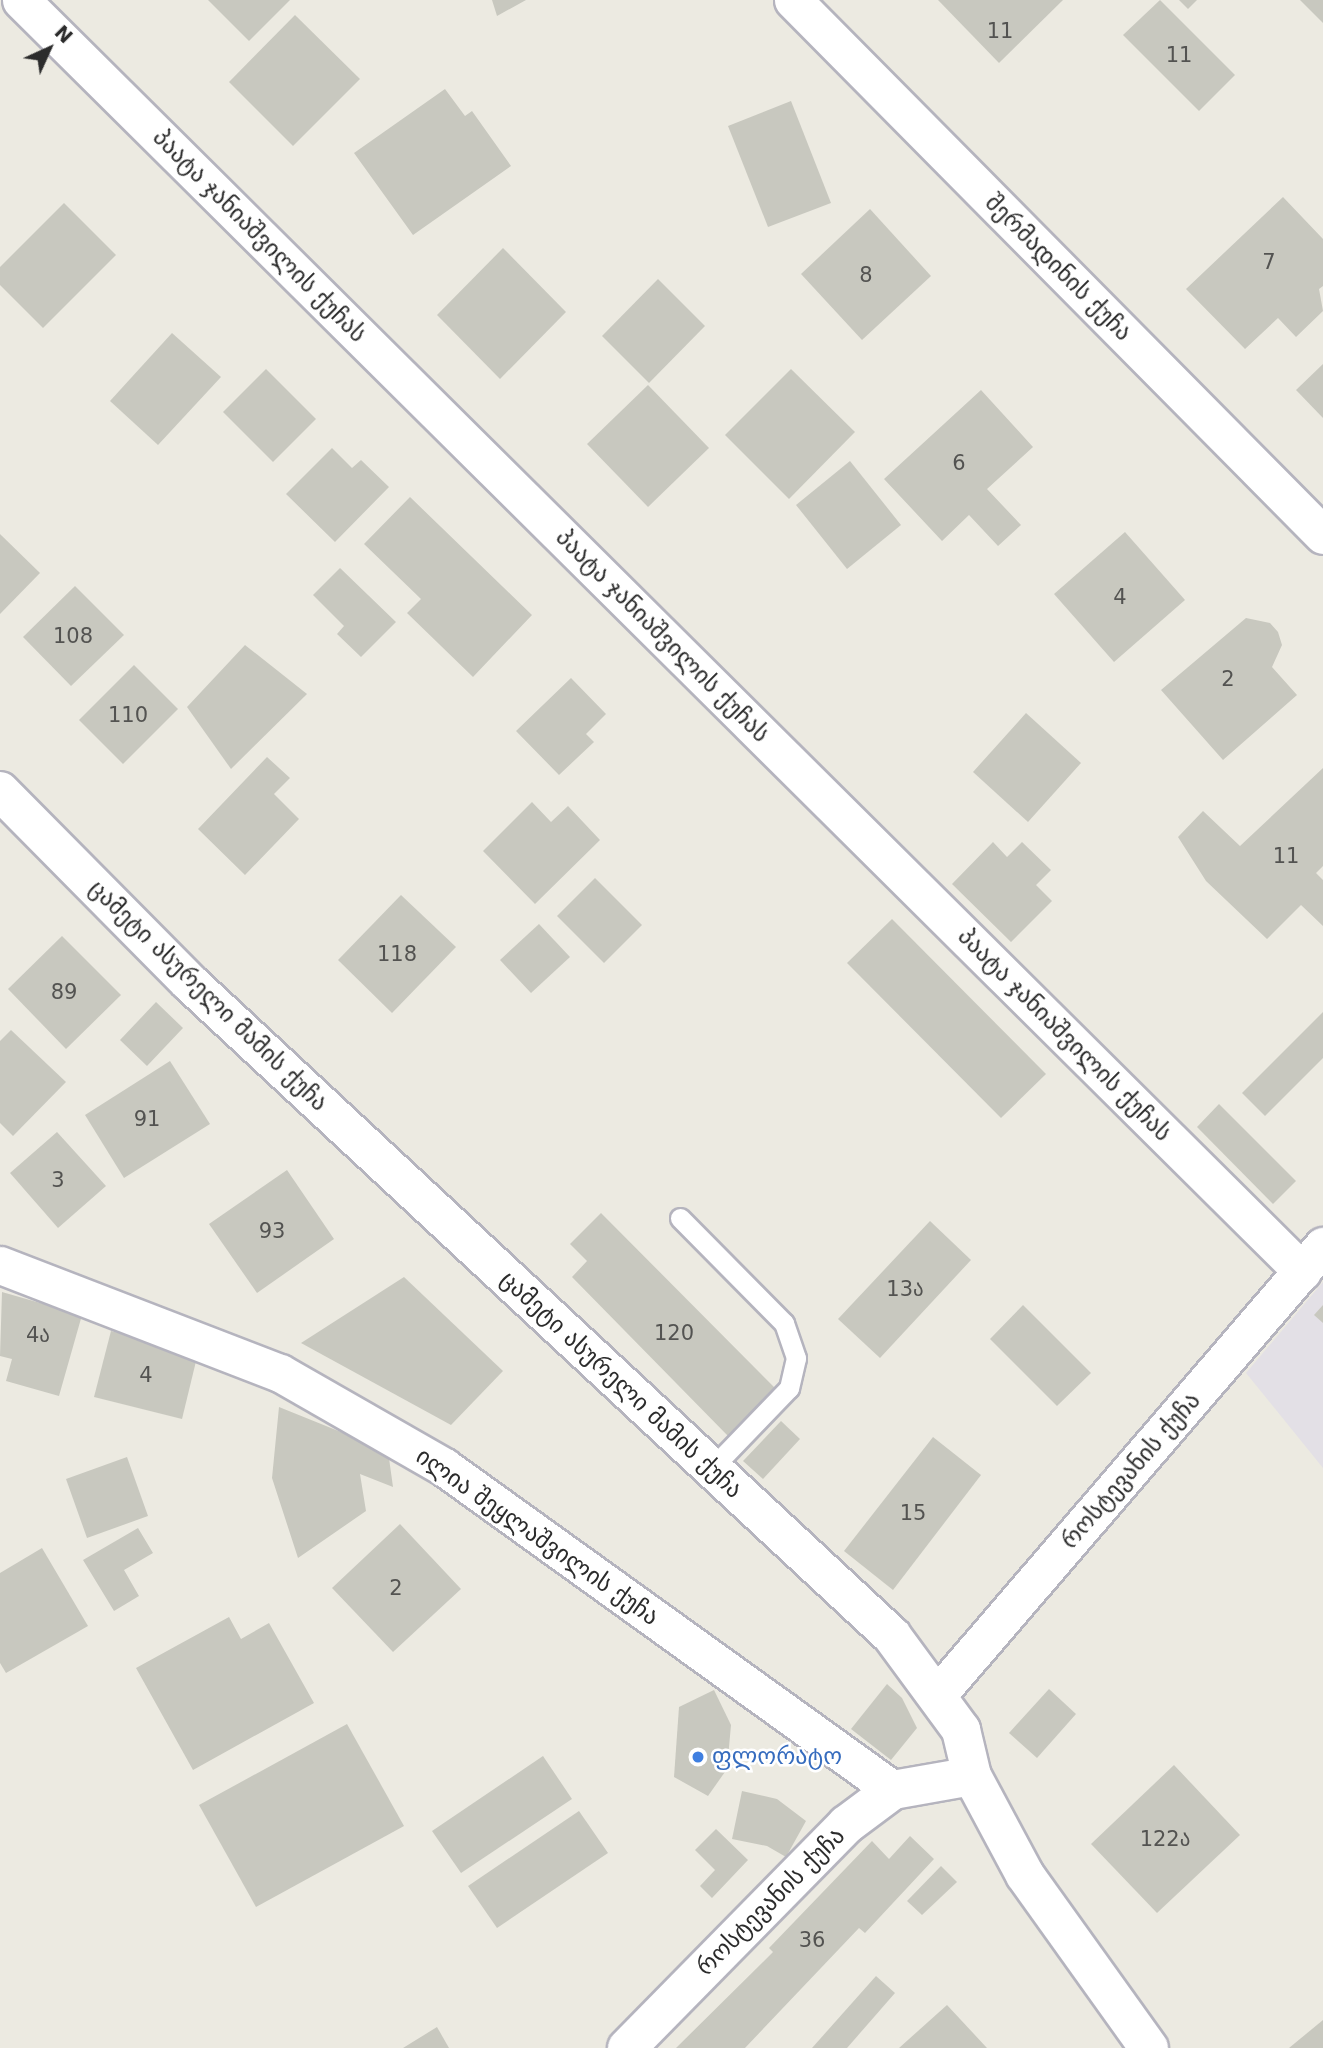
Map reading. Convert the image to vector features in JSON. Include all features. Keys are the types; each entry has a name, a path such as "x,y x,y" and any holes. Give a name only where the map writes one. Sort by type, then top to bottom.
{"street":[{"name":"პაატა ჯანიაშვილის ქუჩას","path":"21,0 1316,1258"},
{"name":"შერმადინის ქუჩა","path":"793,0 1323,535"},
{"name":"ცამეტი ასურელი მამის ქუჩა","path":"0,791 189,982 892,1636 938,1694 961,1730 972,1776 1025,1875 1149,2048"},
{"name":"როსტევანის ქუჩა","path":"938,1694 1316,1258"},
{"name":"ილია შეყლაშვილის ქუჩა","path":"0,1265 280,1373 444,1467 893,1790"},
{"name":"როსტევანის ქუჩა","path":"627,2048 846,1825 893,1790 972,1776"}],"lane":[{"path":"681,1219 785,1323 796,1358 789,1388 712,1469"}],"shaded area":[{"path":"1323,1282 1323,1468 1246,1373"}],"building":[{"path":"208,0 290,0 249,41"},
{"path":"492,0 526,0 497,16"},
{"path":"938,0 1063,0 999,63"},
{"path":"1160,0 1235,75 1199,111 1123,35"},
{"path":"1179,0 1197,0 1188,9"},
{"path":"1300,0 1323,0 1323,23"},
{"path":"295,15 360,79 293,146 229,82"},
{"path":"445,89 465,116 472,111 511,166 413,235 354,153"},
{"path":"791,101 831,203 768,227 728,126"},
{"path":"1283,197 1323,239 1323,286 1319,289 1323,311 1296,337 1278,318 1245,349 1186,289"},
{"path":"64,203 116,255 43,328 0,285 0,267"},
{"path":"870,209 931,276 862,340 801,274"},
{"path":"503,248 566,312 500,379 437,315"},
{"path":"658,279 705,326 649,383 602,336"},
{"path":"172,333 221,377 158,445 110,401"},
{"path":"1323,364 1323,418 1296,390"},
{"path":"266,369 316,419 273,462 223,412"},
{"path":"791,369 855,432 789,499 725,435"},
{"path":"648,385 709,448 648,507 587,444"},
{"path":"981,390 1033,447 987,489 1021,525 998,546 969,515 942,541 884,479"},
{"path":"332,448 352,468 361,460 389,487 335,542 286,494"},
{"path":"850,461 901,525 847,569 796,505"},
{"path":"410,497 532,615 473,677 407,613 421,599 364,544"},
{"path":"1125,532 1185,600 1114,662 1054,594"},
{"path":"0,534 40,573 0,614"},
{"path":"340,568 396,622 361,657 337,634 344,626 313,595"},
{"path":"75,586 124,635 71,686 23,637"},
{"path":"1246,618 1270,623 1278,632 1282,645 1272,667 1297,695 1223,760 1161,690"},
{"path":"245,645 307,694 231,769 187,707"},
{"path":"134,665 178,709 123,764 79,720"},
{"path":"571,678 606,714 586,734 594,742 559,775 516,731"},
{"path":"1026,713 1081,763 1028,822 973,772"},
{"path":"267,757 290,778 274,794 299,819 245,875 198,829"},
{"path":"1323,768 1323,866 1316,873 1323,880 1323,926 1301,905 1267,939 1206,881 1178,837 1203,811 1240,846"},
{"path":"532,802 551,822 568,806 600,840 535,904 483,851"},
{"path":"993,842 1007,857 1022,842 1051,870 1036,885 1052,901 1011,942 952,884"},
{"path":"595,878 642,925 604,963 557,916"},
{"path":"401,895 456,947 392,1013 338,960"},
{"path":"892,919 1046,1074 1001,1118 847,963"},
{"path":"539,924 570,957 531,993 500,960"},
{"path":"62,936 121,995 66,1049 8,989"},
{"path":"156,1002 183,1028 147,1066 120,1040"},
{"path":"1323,1012 1323,1058 1265,1116 1242,1093"},
{"path":"11,1030 66,1082 13,1136 0,1123 0,1041"},
{"path":"170,1061 210,1124 124,1178 85,1115"},
{"path":"1219,1104 1296,1181 1273,1204 1197,1127"},
{"path":"57,1132 106,1186 58,1228 10,1173"},
{"path":"287,1170 334,1239 257,1293 209,1224"},
{"path":"601,1213 776,1389 728,1436 572,1277 587,1261 570,1244"},
{"path":"930,1221 971,1260 880,1358 838,1319"},
{"path":"404,1277 503,1371 451,1425 301,1343"},
{"path":"2,1292 82,1315 59,1396 6,1381 12,1359 0,1356"},
{"path":"1023,1305 1091,1373 1057,1406 990,1339"},
{"path":"1323,1305 1323,1323 1314,1315"},
{"path":"111,1331 198,1353 182,1419 94,1397"},
{"path":"279,1407 388,1451 393,1487 360,1474 366,1511 298,1558 272,1478"},
{"path":"781,1421 800,1439 763,1479 743,1461"},
{"path":"933,1437 981,1475 893,1590 844,1551"},
{"path":"127,1457 148,1516 87,1538 66,1479"},
{"path":"400,1524 461,1589 393,1652 332,1588"},
{"path":"138,1528 153,1553 124,1570 139,1596 114,1611 83,1560"},
{"path":"42,1548 88,1626 6,1673 0,1663 0,1573"},
{"path":"229,1617 241,1639 269,1623 314,1703 193,1770 136,1668"},
{"path":"887,1684 902,1698 917,1728 891,1760 851,1729"},
{"path":"1049,1689 1076,1714 1037,1758 1009,1733"},
{"path":"714,1690 731,1725 727,1769 708,1796 674,1777 679,1707"},
{"path":"347,1724 404,1826 256,1907 199,1805"},
{"path":"543,1756 572,1799 461,1873 432,1831"},
{"path":"1174,1765 1240,1835 1157,1913 1091,1844"},
{"path":"742,1791 777,1799 806,1821 786,1857 767,1846 732,1839"},
{"path":"579,1811 608,1853 497,1928 468,1886"},
{"path":"716,1829 748,1860 712,1898 700,1886 715,1870 695,1850"},
{"path":"910,1836 934,1859 865,1933 859,1928 745,2048 676,2048 773,1952 769,1948 872,1841 889,1859"},
{"path":"941,1866 957,1882 922,1915 907,1901"},
{"path":"876,1976 895,1993 847,2048 812,2048"},
{"path":"947,2005 987,2048 899,2048"},
{"path":"1323,2020 1323,2048 1289,2048"},
{"path":"437,2027 449,2048 403,2048"}],"place":[{"name":"ფლორატო","path":"698,1757"}]}
